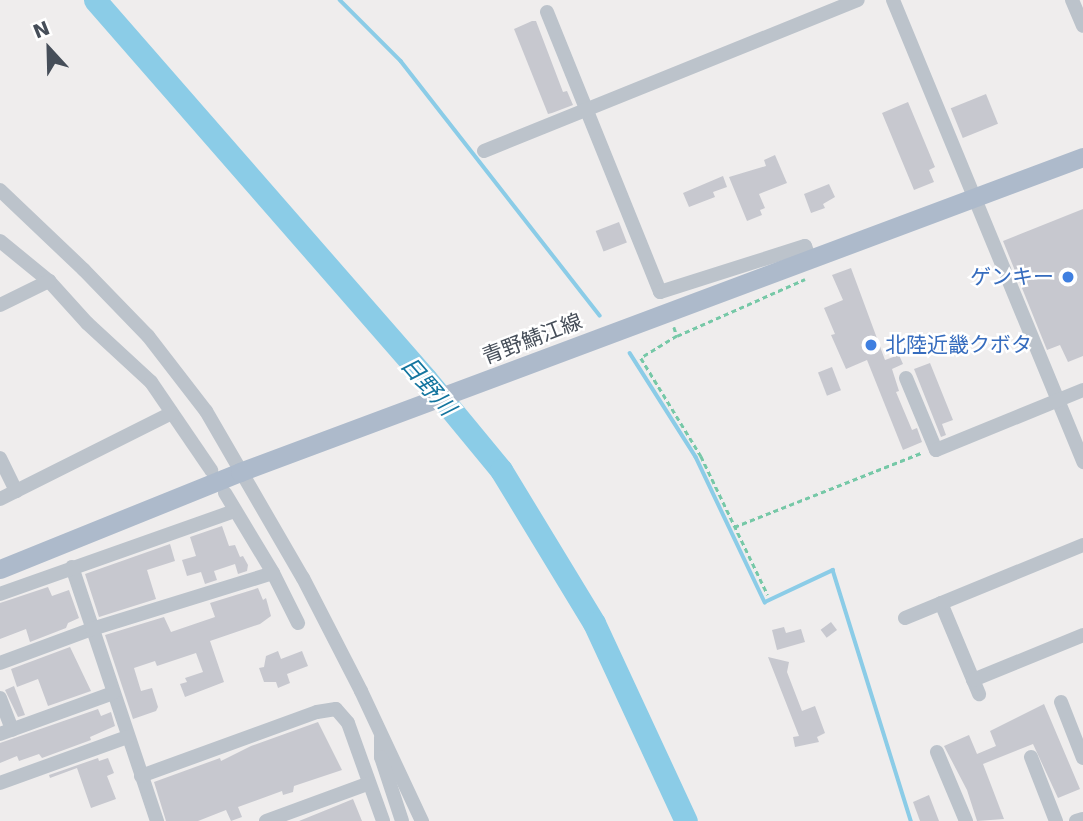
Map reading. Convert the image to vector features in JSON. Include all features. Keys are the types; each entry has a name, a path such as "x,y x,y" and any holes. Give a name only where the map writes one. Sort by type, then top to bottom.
{"main road":[{"name":"青野鯖江線","path":"0,569 246,471 1083,157"}],"street":[{"path":"484,151 858,0"},
{"path":"893,0 1083,462"},
{"path":"1072,0 1083,26"},
{"path":"547,12 660,292 805,246 810,260"},
{"path":"0,190 148,336 206,411 246,471 303,578 381,732 422,821"},
{"path":"0,240 49,281 88,323 151,382 211,470"},
{"path":"0,305 49,281"},
{"path":"906,378 936,450 1083,390"},
{"path":"0,499 172,413"},
{"path":"0,458 16,491"},
{"path":"225,494 273,573 298,623"},
{"path":"0,594 235,511"},
{"path":"905,618 1083,545"},
{"path":"72,567 157,821"},
{"path":"0,663 92,629 273,573"},
{"path":"942,603 976,687 1083,635"},
{"path":"0,698 6,732 113,693"},
{"path":"1061,702 1083,758"},
{"path":"141,776 317,712 336,709 348,723 367,784 383,821"},
{"path":"381,732 382,757 402,821"},
{"path":"0,783 127,737"},
{"path":"937,752 966,821"},
{"path":"1031,757 1056,821"},
{"path":"266,821 367,784"},
{"path":"1076,821 1083,819"}],"path":[{"path":"768,595 701,456 641,358 677,336 804,280 813,269 810,260"},
{"path":"673,324 677,336"},
{"path":"734,527 917,453 936,450"}],"building":[{"path":"536,21 563,92 567,91 573,105 548,114 514,29"},
{"path":"986,94 998,124 963,138 951,108"},
{"path":"908,102 935,167 929,170 934,182 914,190 882,113"},
{"path":"775,155 787,183 759,194 765,208 760,210 762,215 747,221 729,177 766,166 764,160"},
{"path":"723,176 727,187 713,192 715,197 689,207 683,193"},
{"path":"829,184 835,197 823,204 825,208 811,213 804,194"},
{"path":"1083,209 1083,356 1068,362 1060,345 1047,350 1003,241"},
{"path":"619,222 627,243 604,251 596,231"},
{"path":"851,268 885,360 899,355 903,364 892,369 899,391 896,392 912,430 917,428 922,442 903,450 867,360 846,369 831,335 835,334 824,308 843,300 832,275"},
{"path":"930,363 953,420 942,424 946,435 941,437 914,369"},
{"path":"832,367 841,390 827,396 818,372"},
{"path":"222,526 229,546 235,545 240,557 243,556 248,565 247,571 238,574 235,564 214,571 217,580 205,584 201,572 187,576 182,560 196,556 190,537"},
{"path":"170,544 175,561 147,570 156,599 99,617 85,574"},
{"path":"48,587 52,596 69,590 79,618 68,623 66,628 30,642 26,629 0,639 0,603"},
{"path":"258,588 263,600 266,598 271,616 260,624 210,641 224,682 185,697 180,684 187,682 185,678 203,672 196,653 157,666 155,661 134,668 141,691 152,688 158,707 156,711 133,719 105,635 164,617 171,632 215,617 210,603"},
{"path":"831,622 837,630 827,638 821,630"},
{"path":"784,627 786,633 801,629 805,642 777,650 772,630"},
{"path":"70,647 91,691 48,706 38,679 17,687 11,669"},
{"path":"278,651 281,659 302,651 308,666 287,674 290,683 278,688 276,682 264,682 259,668 264,667 266,656"},
{"path":"768,657 789,662 787,672 802,711 815,706 825,733 817,737 819,742 795,747 793,737 799,736"},
{"path":"14,686 25,715 18,717 5,690"},
{"path":"1044,704 1080,789 1058,798 1033,744 983,764 1004,819 977,821 967,790 944,746 969,735 977,754 996,746 990,731"},
{"path":"98,709 101,716 111,712 115,726 90,737 91,740 42,758 39,754 19,761 17,756 0,763 0,743"},
{"path":"318,722 342,770 294,786 293,792 283,795 282,791 238,807 242,817 231,821 226,810 198,821 166,821 154,782 220,758 221,761 251,746"},
{"path":"98,758 99,761 108,758 114,773 107,776 116,799 91,808 77,768 50,778 49,775"},
{"path":"929,795 939,821 920,821 913,802"},
{"path":"353,799 362,821 299,821 336,806"}],"waterway":[{"name":"日野川","path":"95,0 426,379 501,470 594,623 686,821"},
{"path":"340,0 401,61 600,316"},
{"path":"630,353 696,457 765,602 833,570 911,821"}],"place":[{"name":"ゲンキー","path":"1068,277"},
{"name":"北陸近畿クボタ","path":"871,345"}]}
